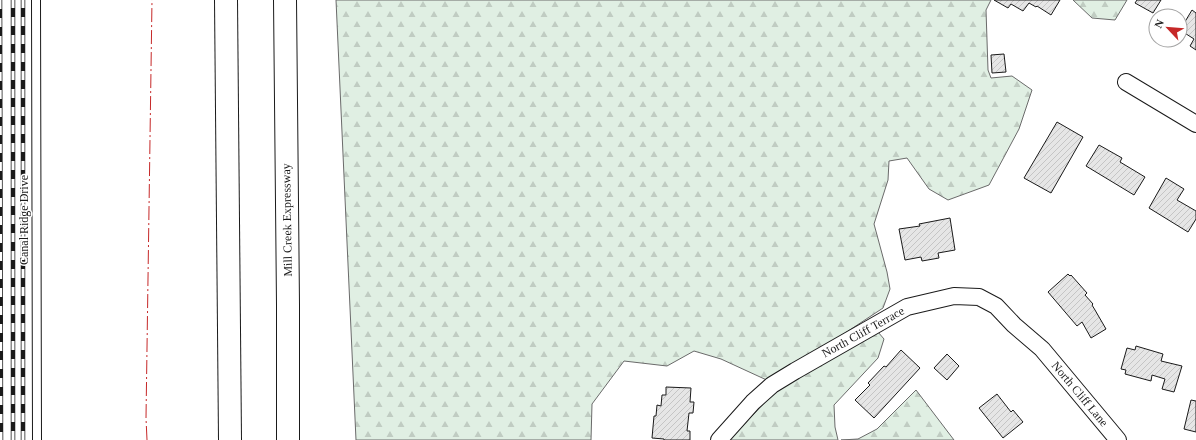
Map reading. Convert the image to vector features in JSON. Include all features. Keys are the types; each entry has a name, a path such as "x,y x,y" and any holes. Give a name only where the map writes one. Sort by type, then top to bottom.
{"highway":[{"path":"226,0 230,440"},
{"name":"Mill Creek Expressway","path":"285,0 288,440"}],"street":[{"path":"1126,82 1196,124"},
{"name":"North Cliff Terrace","path":"719,440 753,402 772,385 801,367 907,308 954,296 979,297 996,306 1014,325 1042,349"},
{"name":"North Cliff Lane","path":"1042,349 1118,440"}],"lane":[{"name":"Canal Ridge Drive","path":"36,0 37,440"}],"green space":[{"path":"336,0 991,0 986,10 988,70 991,78 1012,76 1032,90 1019,129 989,185 948,200 929,189 907,158 889,161 888,180 874,224 890,289 883,308 771,382 721,359 694,351 667,366 624,361 592,404 591,440 356,440"},
{"path":"1073,0 1127,0 1115,20 1092,18"},
{"path":"878,332 884,339 878,358 834,405 835,427 838,440 729,440 770,397 789,382"},
{"path":"916,390 954,440 841,440 858,439 877,429"}],"building":[{"path":"994,0 1060,0 1051,15 1029,3 1023,11 1011,4 1008,8"},
{"path":"1137,0 1161,0 1156,8 1148,8 1148,10 1135,3"},
{"path":"1192,10 1196,13 1196,50 1190,46 1194,39 1188,35 1188,17"},
{"path":"1004,54 1006,72 992,73 991,55"},
{"path":"1057,122 1083,137 1051,193 1024,178"},
{"path":"1099,145 1122,158 1120,162 1145,177 1134,195 1086,166"},
{"path":"1166,178 1184,189 1177,200 1196,211 1196,219 1188,232 1149,208"},
{"path":"950,218 955,250 938,253 939,258 922,261 921,257 905,260 899,229 920,226 919,224"},
{"path":"1068,274 1070,276 1071,275 1087,293 1085,295 1093,304 1092,305 1106,329 1091,338 1082,322 1077,326 1048,292"},
{"path":"1136,346 1163,354 1161,361 1182,366 1174,392 1162,389 1165,379 1152,375 1151,381 1125,374 1126,370 1121,369 1127,348 1135,350"},
{"path":"901,350 920,368 874,418 855,400 870,385 868,383 884,366 886,367"},
{"path":"947,354 959,366 947,380 934,368"},
{"path":"666,387 691,388 690,402 694,402 693,413 689,413 687,431 690,431 690,440 664,440 652,438 654,416 656,416 657,405 661,406 662,395 666,395"},
{"path":"997,394 1011,412 1013,410 1023,422 1003,438 979,408"},
{"path":"1191,400 1196,401 1196,432 1184,429"}],"railway":[{"path":"0,0 1,440"},
{"path":"13,0 13,440"},
{"path":"23,0 23,440"}],"power":[{"path":"147,440 146,418 152,0"}]}
